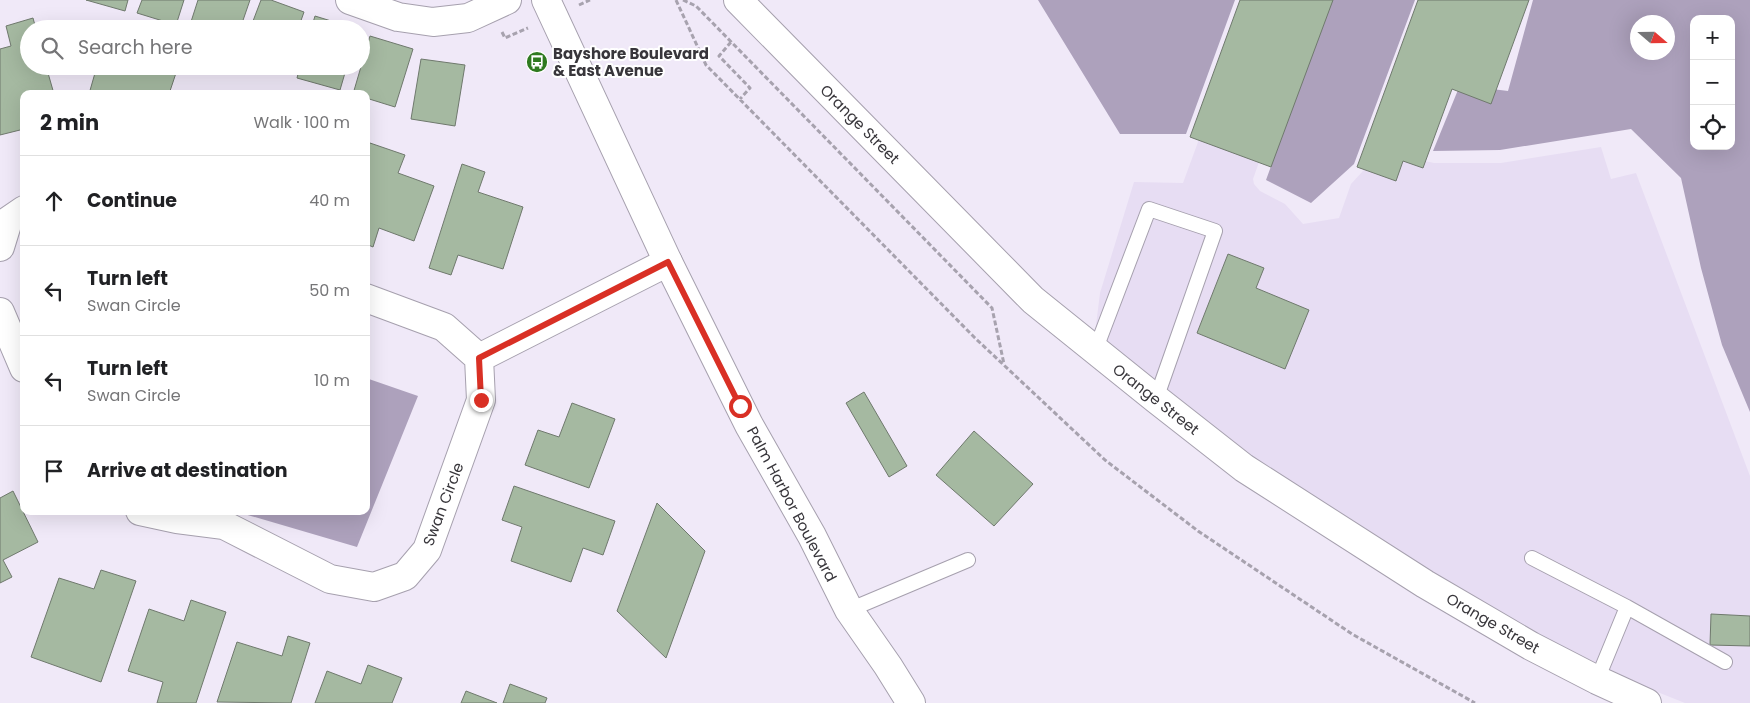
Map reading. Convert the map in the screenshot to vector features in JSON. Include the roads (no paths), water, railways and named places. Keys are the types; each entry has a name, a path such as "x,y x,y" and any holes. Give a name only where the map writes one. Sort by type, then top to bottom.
{"street":[{"path":"350,0 398,17 433,22 468,18 507,0"},
{"name":"Palm Harbor Boulevard","path":"546,0 668,262 749,425 812,536 849,610 911,703"},
{"name":"Orange Street","path":"738,0 1033,300 1244,468 1425,584 1530,646 1647,703"},
{"path":"0,247 8,222 20,213"},
{"path":"370,299 444,327 479,358 668,262"},
{"path":"0,312 20,359"},
{"name":"Swan Circle","path":"158,515 224,525 330,579 374,587 405,576 427,550 481,400 479,358"}],"lane":[{"path":"1095,351 1149,209 1215,232 1156,399"},
{"path":"1532,558 1627,607 1725,662"},
{"path":"849,610 968,560"},
{"path":"1597,680 1627,607"}],"place":[{"name":"Bayshore Boulevard & East Avenue","path":"537,62"}]}
